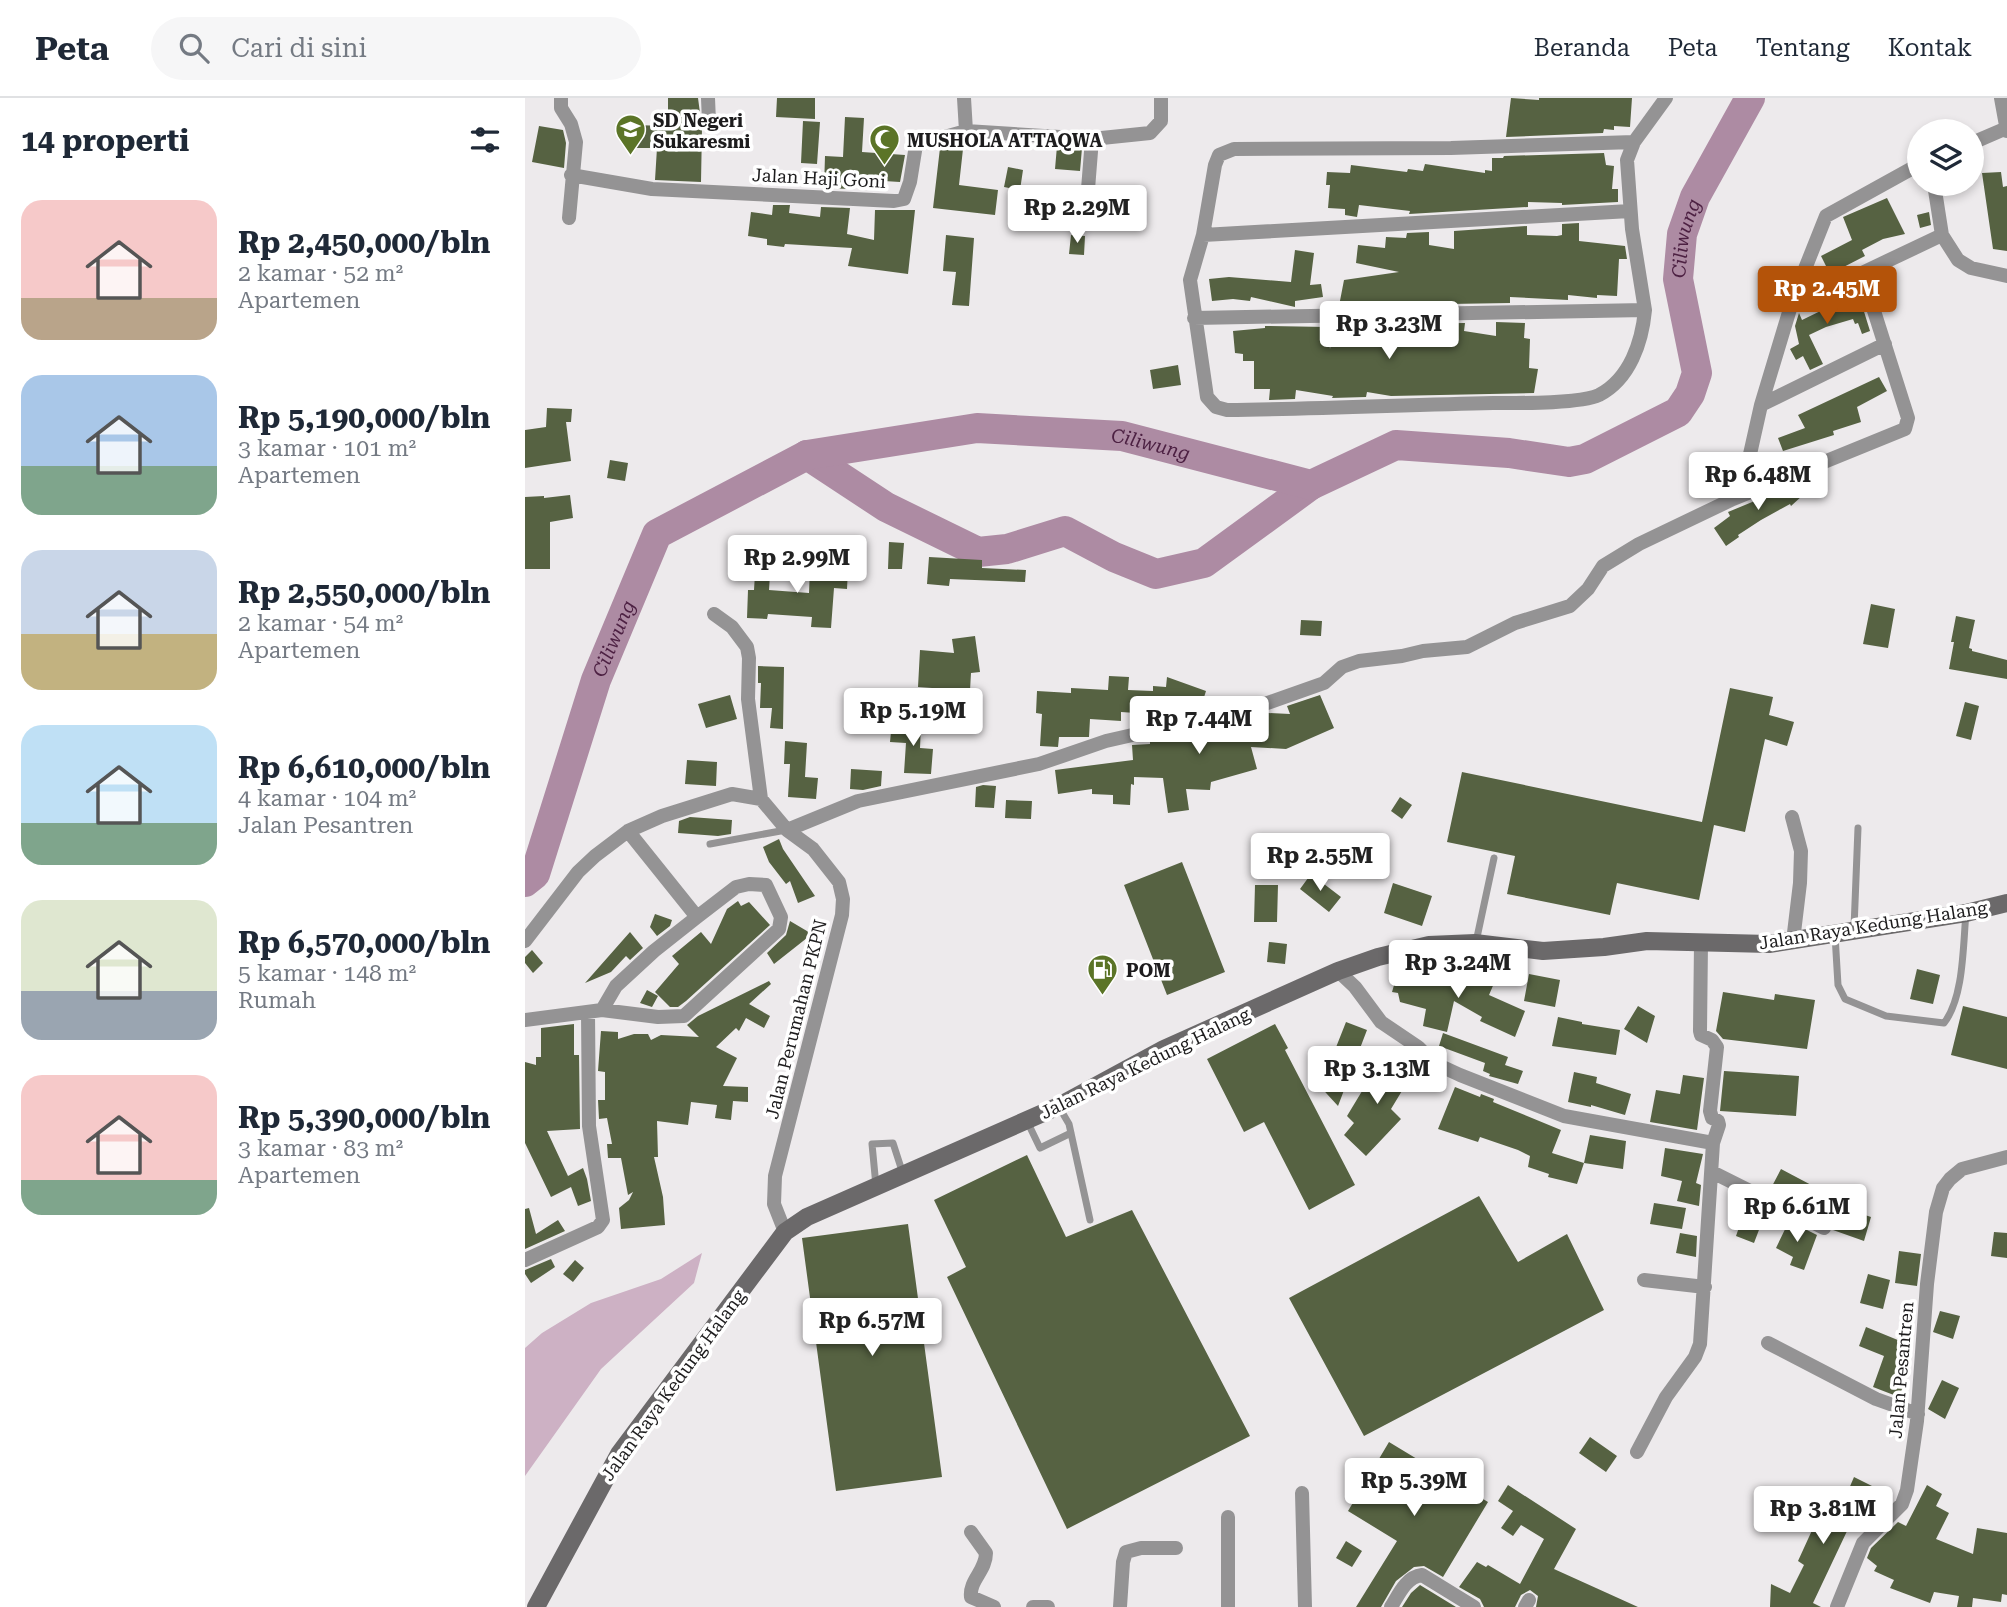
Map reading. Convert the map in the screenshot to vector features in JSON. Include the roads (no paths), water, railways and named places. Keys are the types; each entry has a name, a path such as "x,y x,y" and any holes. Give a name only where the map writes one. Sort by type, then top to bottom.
{"main road":[{"name":"Jalan Raya Kedung Halang","path":"536,1607 619,1454 785,1232 807,1217 1059,1106 1164,1049 1338,971 1378,957 1429,945 1475,943 1543,951 1647,941 1747,944 1793,941 1966,913 2007,903"}],"street":[{"path":"561,98 561,108 572,124 576,142 569,218"},
{"path":"708,98 709,122"},
{"path":"964,98 966,131"},
{"name":"Jalan Haji Goni","path":"571,175 652,189 894,201 904,199 916,145 966,131 1092,139 1150,133 1161,121 1161,98"},
{"path":"1634,142 1451,148 1234,149 1219,155 1203,235 1190,281 1207,397 1216,407 1247,410 1526,402 1598,396 1629,368 1637,350 1645,310 1630,211 1627,160 1634,142 1666,98"},
{"path":"1984,138 2007,129 2001,98"},
{"path":"1086,214 1092,139"},
{"path":"1733,499 1748,463 1761,404 1793,299 1826,216 1907,171"},
{"path":"1936,196 1942,235 1958,260 1971,268 2007,276"},
{"path":"1203,235 1630,211"},
{"path":"1793,299 1862,273 1942,235"},
{"path":"787,830 858,801 1039,764 1106,741 1256,707 1324,683 1342,667 1359,661 1402,656 1423,650 1468,648 1515,623 1570,606 1588,589 1598,572 1611,559 1733,499 1905,429 1908,418 1862,273"},
{"path":"1194,318 1645,310"},
{"path":"1761,404 1885,344"},
{"path":"525,941 578,872 628,831 662,816 732,794 761,799 748,699 747,648 732,627 714,614"},
{"name":"Jalan Perumahan PKPN","path":"761,799 787,830 813,849 839,883 843,900 836,942 775,1176 774,1204 785,1232"},
{"path":"1792,817 1801,850 1793,941"},
{"path":"628,831 697,917"},
{"path":"525,1020 595,1012 658,1017 684,1016 776,933 781,917 766,885 736,887 653,951 616,986 595,1012 589,1126 603,1220 598,1227 525,1260"},
{"path":"1637,1452 1666,1397 1698,1351 1705,1287 1713,1143 1719,1125 1718,1121 1712,1118 1710,1111 1717,1047 1714,1042 1701,1035 1700,1031 1701,943"},
{"path":"1338,971 1355,987 1381,1023 1418,1047 1434,1063 1565,1116 1713,1143"},
{"name":"Jalan Pesantren","path":"1837,1607 1863,1543 1899,1507 1905,1496 1917,1414 1927,1284 1940,1197 1950,1179 1962,1169 2007,1157"},
{"path":"1712,1172 1824,1228"},
{"path":"1644,1280 1705,1287"},
{"path":"1768,1343 1876,1399 1917,1414"},
{"path":"1302,1493 1305,1607"},
{"path":"1228,1517 1228,1607"},
{"path":"971,1532 986,1553 984,1567 971,1584 971,1597 994,1607"},
{"path":"1120,1607 1126,1552 1134,1548 1176,1548"},
{"path":"1391,1607 1412,1577 1422,1575 1474,1607"},
{"path":"1033,1607 1048,1607"}],"lane":[{"path":"1853,931 1858,828"},
{"path":"710,844 787,830"},
{"path":"1475,943 1494,858"},
{"path":"1835,934 1838,985 1845,999 1887,1016 1944,1023 1959,987 1966,913"},
{"path":"1059,1106 1071,1133 1090,1220"},
{"path":"1027,1121 1040,1148 1071,1133"},
{"path":"876,1186 872,1144 893,1143 903,1175"}],"waterway":[{"name":"Ciliwung","path":"525,882 535,874 596,680 657,534 807,455 977,428 1122,436 1311,485 1396,445 1509,453 1569,462 1585,459 1678,412 1690,394 1697,373 1678,279 1682,234 1695,197 1750,98"},
{"path":"807,455 886,507 978,552 1007,549 1065,531 1114,557 1156,574 1204,563 1311,485"}],"place":[{"name":"SD Negeri Sukaresmi","path":"630,157"},
{"name":"MUSHOLA ATTAQWA","path":"884,167"},
{"name":"POM","path":"1103,997"}]}
